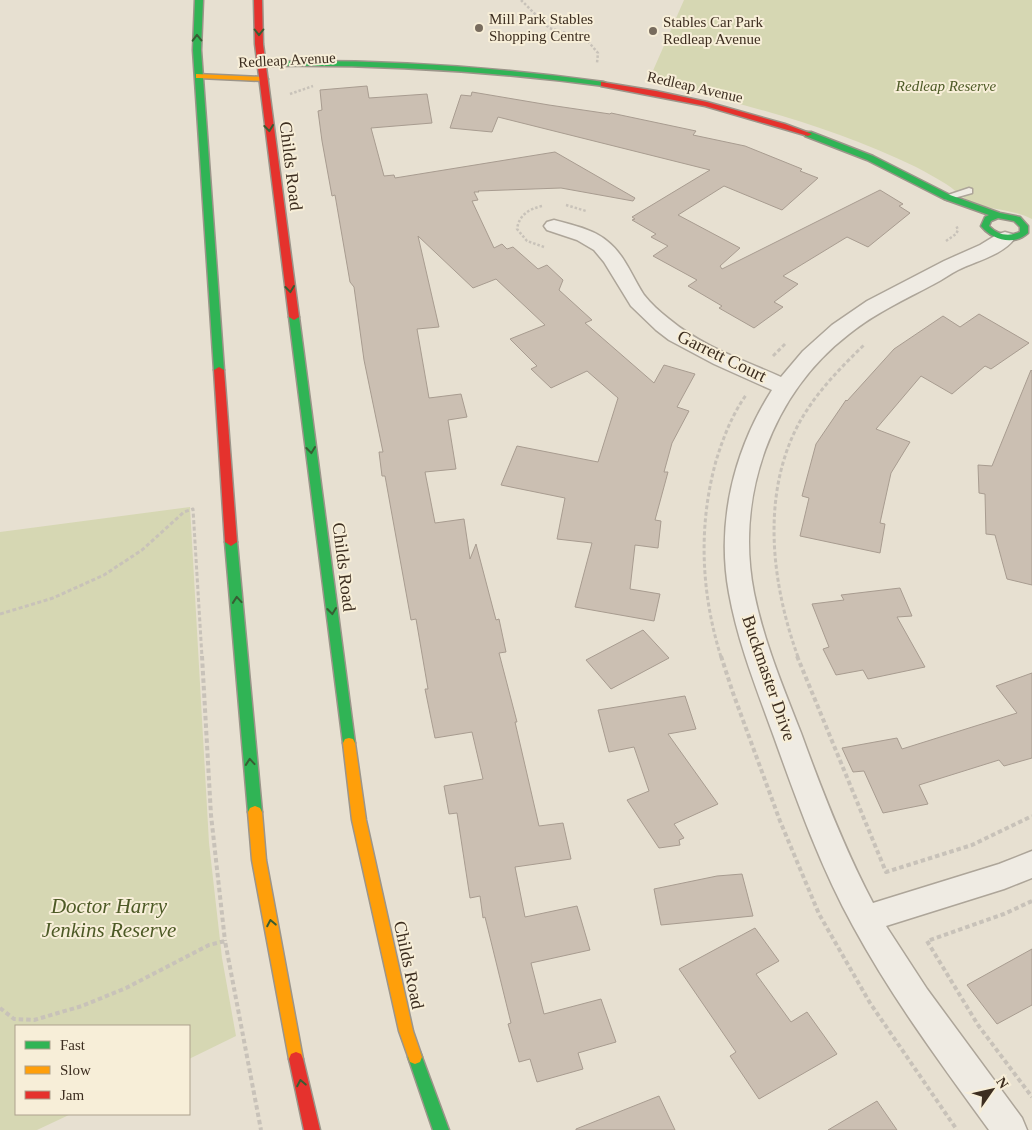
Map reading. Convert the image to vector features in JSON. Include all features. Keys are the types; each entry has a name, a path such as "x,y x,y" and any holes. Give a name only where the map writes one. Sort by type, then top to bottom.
{"main road":[{"path":"199,0 197,30 199,76 228,503 259,860 305,1105 312,1130"},
{"name":"Childs Road","path":"258,0 259,44 265,99 359,820 406,1031 441,1130"},
{"name":"Redleap Avenue","path":"199,76 261,64 337,62 533,74 658,92 789,127 870,158 947,198 990,223"},
{"name":"Redleap Avenue","path":"313,75 420,68"},
{"name":"Redleap Avenue","path":"199,76 279,78"},
{"name":"Redleap Avenue","path":"947,198 990,223"},
{"path":"1007,238 1024,233 1028,227 1017,219 990,223 994,235 1025,243"}],"street":[{"name":"Buckmaster Drive","path":"990,223 889,298 849,323 818,350 785,387 766,418 746,465 738,532 738,568 749,628 760,663 840,869 865,919 924,1011 1010,1130"},
{"name":"Garrett Court","path":"554,226 579,233 594,240 615,261 642,305 680,338 701,350 785,387"},
{"name":"Buckmaster Drive","path":"947,254 993,247 1007,238"},
{"path":"865,919 1004,876 1032,864"}],"lane":[{"path":"947,198 969,191"}],"path":[{"path":"520,0 549,28 586,40 595,48 598,53 598,60 588,81"},
{"path":"265,99 322,86"},
{"path":"544,205 522,215 518,222 517,230 528,241 551,248"},
{"path":"562,205 583,209 590,213"},
{"path":"947,254 958,230 954,220"},
{"path":"870,340 823,388 797,428 784,463 776,506 774,546 776,578 785,617 800,664 886,872 972,845 1032,816"},
{"path":"770,359 787,342"},
{"path":"750,390 730,423 717,457 710,484 704,526 704,569 709,613 723,666 794,860 816,910 876,1014 957,1130"},
{"path":"0,614 73,591 106,574 135,556 184,512 193,509 211,815 224,941 261,1130"},
{"path":"1032,901 1004,914 927,942 978,1025 1032,1097"},
{"path":"0,1008 14,1019 34,1020 126,988 209,945 224,941"}],"green space":[{"name":"Redleap Reserve","path":"684,0 1032,0 1032,219 1024,215 975,204 951,187 916,167 884,152 818,127 717,98 648,82"},
{"name":"Doctor Harry Jenkins Reserve","path":"190,507 209,843 222,958 236,1036 190,1059 190,1025 15,1025 15,1115 69,1115 37,1130 0,1130 0,532"}],"building":[{"path":"367,86 369,98 427,94 432,123 371,128 384,176 394,175 395,178 555,152 635,198 633,201 561,188 478,191 474,192 478,200 472,201 494,248 502,244 507,249 513,247 538,269 547,265 563,280 559,290 592,320 585,323 654,383 664,365 695,374 677,407 689,411 672,443 664,472 668,472 655,520 661,521 658,548 635,545 630,589 660,594 654,621 575,607 592,543 557,539 565,498 501,485 517,446 598,462 618,398 587,371 551,388 531,369 537,366 510,339 545,325 496,279 473,288 418,236 439,327 417,329 429,398 461,394 467,417 448,420 456,469 425,472 435,523 464,519 470,559 476,544 496,620 499,619 506,652 499,653 517,722 515,722 539,826 563,823 571,859 515,867 525,917 577,906 590,950 531,963 544,1014 601,999 616,1042 578,1053 583,1069 537,1082 530,1059 519,1062 508,1024 511,1023 485,917 483,918 480,896 470,898 457,813 449,814 444,786 483,779 472,732 435,738 425,689 428,689 416,619 411,620 385,476 382,476 379,452 383,452 364,360 354,287 350,282 335,195 332,196 322,141 318,111 322,110 320,90"},
{"path":"472,92 611,113 696,131 693,135 745,146 802,169 800,171 818,178 782,210 724,186 678,215 740,248 720,266 722,269 880,190 903,204 899,206 910,213 868,247 847,237 783,276 798,284 774,302 783,307 754,328 719,308 722,306 688,286 697,280 653,256 668,246 651,237 656,234 632,220 635,219 632,217 710,170 498,117 492,132 450,128 461,95 471,96"},
{"path":"979,314 1029,343 991,369 985,366 952,394 921,376 876,429 910,442 891,473 880,523 885,524 880,553 800,536 809,498 802,496 816,444 846,400 894,349 943,316 960,327"},
{"path":"1031,370 1032,585 1007,579 995,535 986,534 985,494 979,493 978,465 992,466"},
{"path":"900,588 912,616 897,617 925,667 868,679 863,670 836,675 823,649 829,647 812,604 844,600 841,595"},
{"path":"643,630 669,658 611,689 586,660"},
{"path":"1032,673 1032,758 1004,766 999,760 919,785 928,804 883,813 864,771 853,772 842,748 897,738 902,749 1017,713 996,686"},
{"path":"685,696 696,729 668,734 718,804 674,824 684,838 679,840 680,845 659,848 627,800 649,791 634,747 609,752 598,710"},
{"path":"742,874 753,916 661,925 654,889 717,876"},
{"path":"755,928 779,961 756,974 791,1022 807,1012 837,1054 759,1099 730,1056 736,1052 679,969"},
{"path":"1032,949 1032,1005 997,1024 967,985"},
{"path":"659,1096 675,1130 576,1130 576,1129"},
{"path":"877,1101 897,1130 828,1130"}],"traffic: fast":[{"path":"199,0 197,50 219,370"},
{"path":"261,64 347,63 433,66 519,73 604,84"},
{"path":"808,134 870,158 947,197 998,215"},
{"path":"998,215 1017,219 1024,226 1024,233 1008,238 993,234 985,226 986,221 998,215"},
{"path":"294,317 349,743"},
{"path":"231,542 255,812"},
{"path":"415,1057 441,1130"}],"traffic: slow":[{"path":"199,76 264,79"},
{"path":"349,743 359,820 406,1031 415,1057"},
{"path":"255,812 259,860 296,1059"}],"traffic: jam":[{"path":"258,0 259,44 294,317"},
{"path":"604,84 707,104 808,134"},
{"path":"219,370 231,542"},
{"path":"296,1059 312,1130"}],"place":[{"name":"Mill Park Stables Shopping Centre","path":"479,28"},
{"name":"Stables Car Park Redleap Avenue","path":"653,31"}]}
